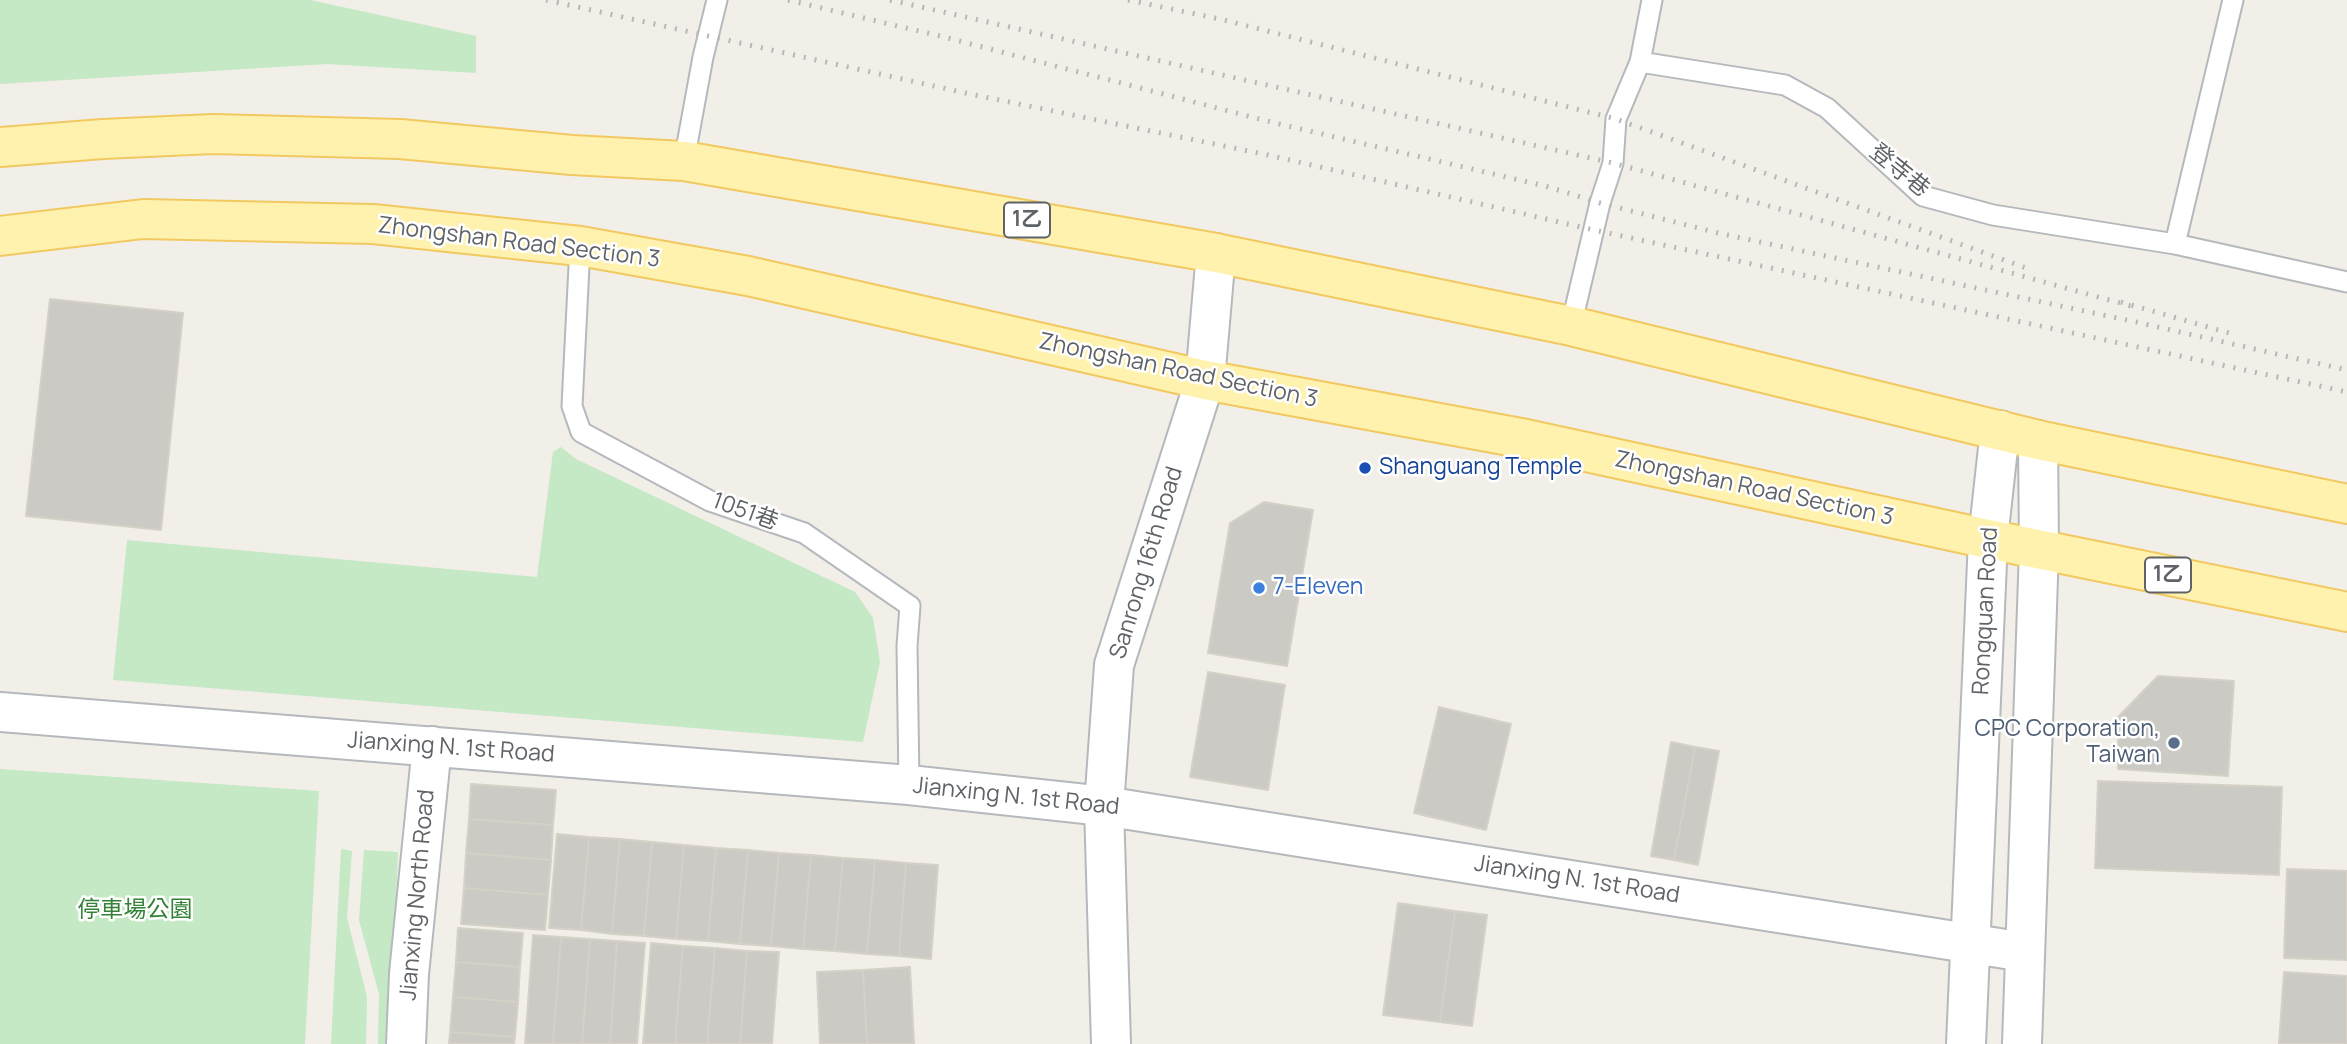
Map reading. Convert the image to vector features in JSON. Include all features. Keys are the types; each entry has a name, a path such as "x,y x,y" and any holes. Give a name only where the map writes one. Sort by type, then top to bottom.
{"main road":[{"name":"1乙","path":"0,147 213,134 400,139 572,155 684,161 1216,253 1571,326 2038,439 2347,504"},
{"name":"Zhongshan Road Section 3","path":"0,236 157,219 373,224 580,246 748,276 1205,380 1526,439 1989,540 2347,612"}],"street":[{"name":"Sanrong 16th Road","path":"1111,1044 1104,806 1114,665 1205,380 1216,253"},
{"name":"Rongquan Road","path":"1966,1044 1989,540 2000,430"},
{"path":"2022,1044 2039,549 2038,439"},
{"name":"Jianxing N. 1st Road","path":"0,712 909,785 1104,806 2024,952"},
{"name":"Jianxing North Road","path":"406,1044 409,974 432,746"}],"lane":[{"path":"684,161 703,57 717,0"},
{"path":"1571,326 1600,203 1613,163 1616,119 1640,62 1652,0"},
{"path":"2175,244 2233,0"},
{"name":"登寺巷","path":"1640,62 1784,85 1827,108 1923,196 1993,215 2175,244 2347,282"},
{"name":"1051巷","path":"580,246 572,406 581,432 710,500 804,533 910,606 907,646 909,785"}],"green space":[{"path":"0,0 310,0 476,36 476,73 327,64 0,84"},
{"path":"561,447 576,459 855,592 873,618 880,662 863,742 113,680 127,540 537,577 553,452"},
{"name":"停車場公園","path":"0,769 319,791 305,1044 0,1044"},
{"path":"341,849 352,851 347,918 367,997 366,1044 331,1044"},
{"path":"364,850 398,852 390,1044 378,1044 379,994 359,920"}],"building":[{"path":"50,299 183,313 161,530 26,516"},
{"name":"7-Eleven","path":"1264,502 1313,510 1287,666 1208,653 1230,523"},
{"path":"1208,672 1285,685 1268,790 1190,777"},
{"name":"CPC Corporation, Taiwan","path":"2158,676 2234,681 2228,776 2118,769 2118,717"},
{"path":"1439,707 1511,724 1486,830 1414,813"},
{"path":"1671,742 1695,747 1674,860 1651,856"},
{"path":"1695,747 1719,751 1698,865 1674,860"},
{"path":"2098,781 2282,787 2279,875 2095,868"},
{"path":"471,784 556,790 553,825 469,819"},
{"path":"469,819 553,825 551,860 466,853"},
{"path":"557,834 589,837 581,930 549,928"},
{"path":"589,837 620,839 612,934 581,930"},
{"path":"620,839 652,842 644,936 612,934"},
{"path":"652,842 684,845 676,939 644,936"},
{"path":"684,845 716,848 708,941 676,939"},
{"path":"716,848 748,850 740,944 708,941"},
{"path":"748,850 779,853 771,946 740,944"},
{"path":"466,853 551,860 548,895 464,888"},
{"path":"779,853 811,855 803,949 771,946"},
{"path":"811,855 843,858 835,951 803,949"},
{"path":"843,858 875,860 867,954 835,951"},
{"path":"875,860 906,863 899,956 867,954"},
{"path":"906,863 938,865 931,959 899,956"},
{"path":"2287,869 2347,871 2347,960 2284,958"},
{"path":"464,888 548,895 545,930 461,924"},
{"path":"1398,903 1455,911 1440,1022 1383,1015"},
{"path":"1455,911 1487,915 1472,1026 1440,1022"},
{"path":"458,928 523,933 520,967 456,962"},
{"path":"533,935 561,937 553,1044 525,1044"},
{"path":"561,937 590,939 582,1044 553,1044"},
{"path":"590,939 617,941 610,1044 582,1044"},
{"path":"617,941 645,943 637,1044 610,1044"},
{"path":"651,943 683,946 675,1044 643,1044"},
{"path":"683,946 715,948 707,1044 675,1044"},
{"path":"715,948 747,951 740,1044 707,1044"},
{"path":"747,951 779,952 772,1044 740,1044"},
{"path":"456,962 520,967 518,1002 453,997"},
{"path":"910,967 914,1044 867,1044 863,970"},
{"path":"863,970 867,1044 820,1044 817,972"},
{"path":"2284,972 2347,976 2347,1044 2279,1044"},
{"path":"453,997 518,1002 515,1037 450,1032"},
{"path":"450,1032 515,1037 514,1044 449,1044"}],"railway":[{"path":"546,0 2347,392"},
{"path":"788,0 940,36 1275,123 1545,186 1718,233 2347,370"},
{"path":"890,0 1613,163 2131,306"},
{"path":"1128,0 1220,19 1616,119 2026,268"},
{"path":"2121,302 2236,335"}],"place":[{"name":"Shanguang Temple","path":"1365,468"},
{"name":"7-Eleven","path":"1259,588"},
{"name":"CPC Corporation, Taiwan","path":"2174,743"}]}
